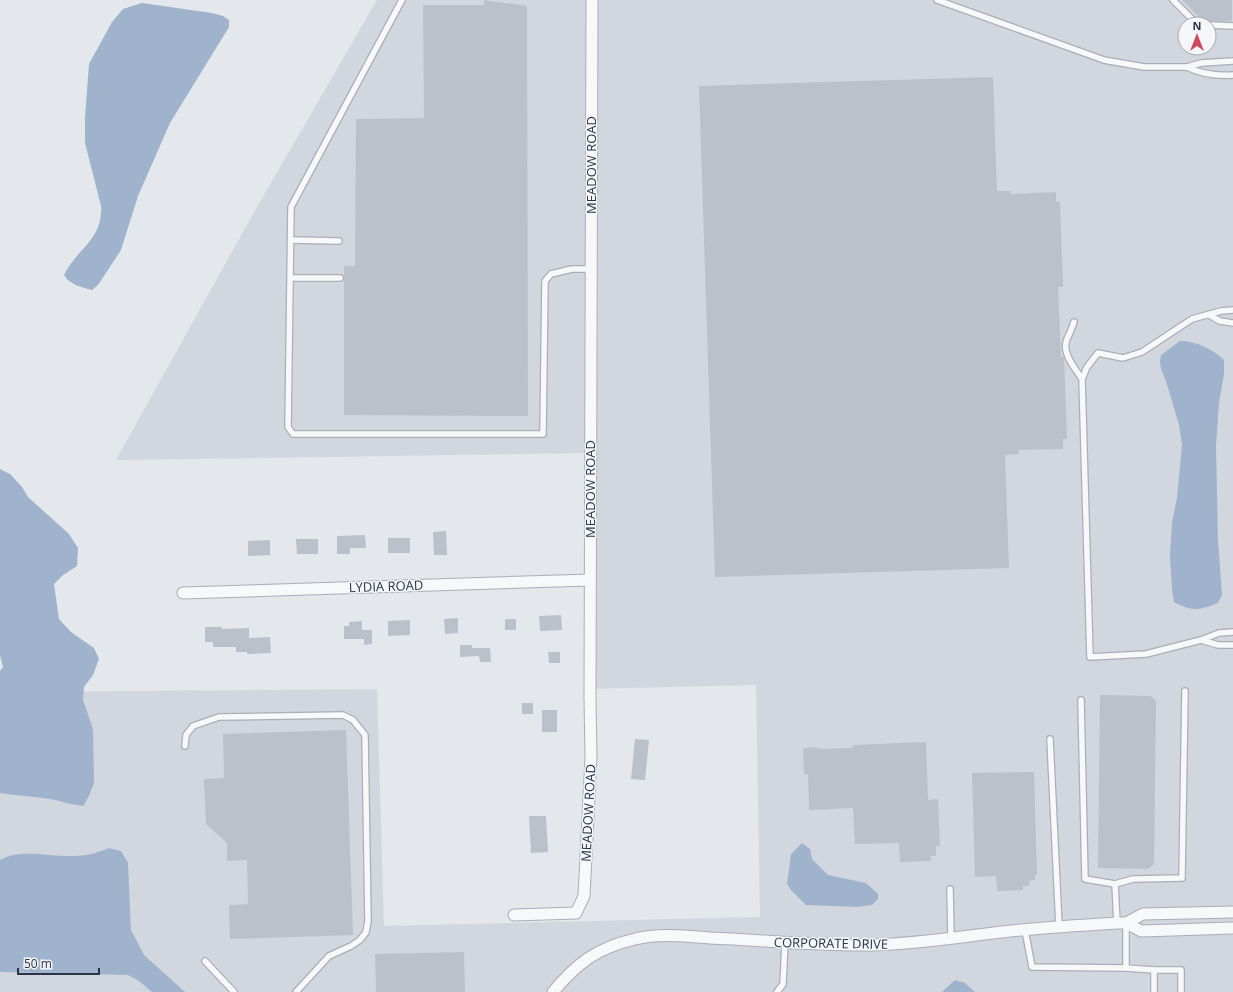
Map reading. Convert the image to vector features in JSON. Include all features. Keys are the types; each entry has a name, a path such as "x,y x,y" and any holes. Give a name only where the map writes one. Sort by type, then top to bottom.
{"street":[{"name":"MEADOW ROAD","path":"514,915 576,913 584,896 591,758 590,580 592,0"},
{"name":"LYDIA ROAD","path":"183,593 590,580"},
{"name":"CORPORATE DRIVE","path":"553,992 578,964 592,955 606,948 637,938 690,936 785,943 870,945 912,943 1059,926 1122,923 1143,914 1233,912"},
{"name":"CORPORATE DRIVE","path":"1122,923 1141,931 1233,928"}],"lane":[{"path":"402,0 291,207 288,427 293,434 543,434 545,281 551,274 572,269 591,269"},
{"path":"937,0 1104,60 1144,67 1187,67 1201,63 1233,61"},
{"path":"1173,0 1189,16"},
{"path":"1217,25 1233,26"},
{"path":"1187,67 1198,72 1233,75"},
{"path":"291,240 339,241"},
{"path":"291,278 340,278"},
{"path":"1233,310 1221,311 1192,319 1142,352 1124,358 1098,353 1087,367 1082,379 1090,657 1146,654 1201,640 1219,633 1233,632"},
{"path":"1209,314 1220,321 1233,323"},
{"path":"1074,322 1072,332 1066,340 1065,348 1066,354 1082,379"},
{"path":"1201,640 1218,644 1233,645"},
{"path":"1081,700 1085,879 1115,884 1133,880 1182,878 1186,691"},
{"path":"185,746 186,735 193,726 219,717 343,715 353,720 365,735 368,921 366,932 360,940 351,946 329,956 296,992"},
{"path":"1050,739 1059,926"},
{"path":"1115,884 1122,923 1126,968"},
{"path":"950,889 951,939"},
{"path":"1025,930 1032,967 1181,970 1181,992"},
{"path":"777,992 783,984 785,943"},
{"path":"205,962 234,992"},
{"path":"1154,970 1154,992"}],"shaded area":[{"path":"377,0 1233,0 1233,992 0,992 0,692 377,689 384,926 760,917 756,685 585,689 586,453 116,460 253,214"}],"water":[{"path":"142,3 212,13 223,16 229,20 229,27 170,123 138,196 121,250 98,285 92,290 80,287 69,281 64,275 75,258 88,244 98,228 100,218 101,206 85,143 85,117 89,64 112,22 123,9"},
{"path":"1180,341 1192,342 1204,346 1215,352 1224,360 1224,374 1219,403 1216,446 1218,540 1222,595 1218,603 1196,609 1191,609 1174,602 1172,590 1170,556 1172,522 1177,498 1182,445 1179,425 1161,369 1160,361 1161,355"},
{"path":"0,469 10,474 22,487 28,497 69,534 78,548 77,566 63,575 54,584 59,619 71,632 94,648 99,659 93,675 84,687 83,700 93,729 94,783 83,806 50,799 0,793 0,671 3,667 0,655"},
{"path":"802,843 810,849 812,859 828,875 866,883 878,894 878,899 872,905 857,907 806,905 787,884 791,854"},
{"path":"109,848 121,851 128,863 131,930 144,955 185,992 152,992 139,981 128,975 0,972 0,860 16,854 64,856 82,855 96,853"},
{"path":"955,980 965,983 975,992 942,992"}],"building":[{"path":"484,0 527,6 528,416 344,415 344,266 355,266 356,119 424,118 423,5 484,5"},
{"path":"1182,0 1232,0 1232,21 1217,21 1217,16 1198,16"},
{"path":"993,77 997,191 1011,191 1011,194 1056,192 1056,202 1060,202 1063,287 1058,287 1061,357 1064,358 1067,439 1063,439 1063,449 1019,450 1019,454 1005,455 1009,568 715,577 699,86"},
{"path":"446,531 447,555 434,555 433,532"},
{"path":"365,535 366,548 350,548 350,554 337,554 337,536"},
{"path":"388,538 410,538 410,553 388,553"},
{"path":"296,539 318,539 318,554 297,554"},
{"path":"270,540 270,555 248,556 248,541"},
{"path":"561,615 562,630 540,631 539,616"},
{"path":"458,618 458,633 445,634 444,619"},
{"path":"505,619 516,619 516,630 505,630"},
{"path":"410,620 410,635 388,636 388,621"},
{"path":"362,621 362,630 372,630 372,644 364,645 364,639 344,639 344,626 349,626 349,622"},
{"path":"205,627 222,627 222,629 249,628 249,638 270,637 271,653 247,654 247,652 236,652 236,647 213,647 213,642 205,642"},
{"path":"460,645 472,645 472,648 490,648 491,662 480,662 479,656 460,657"},
{"path":"548,652 560,652 560,663 549,663"},
{"path":"1100,695 1151,696 1156,701 1154,864 1148,869 1098,868"},
{"path":"522,703 533,703 533,714 522,714"},
{"path":"542,710 557,710 557,732 542,732"},
{"path":"346,730 353,935 230,939 229,905 248,904 247,860 227,861 227,843 206,824 204,779 224,778 223,734"},
{"path":"635,739 649,740 645,780 631,779"},
{"path":"926,742 928,800 938,799 940,846 936,846 936,856 931,856 931,861 900,862 899,843 855,844 853,808 809,810 808,774 804,774 803,749 813,747 822,749 853,748 853,745"},
{"path":"1034,772 1037,875 1035,875 1035,880 1029,881 1029,886 1023,886 1023,890 997,891 996,876 975,877 972,773"},
{"path":"529,816 546,816 548,852 531,853"},
{"path":"464,952 465,992 376,992 375,954"}]}
